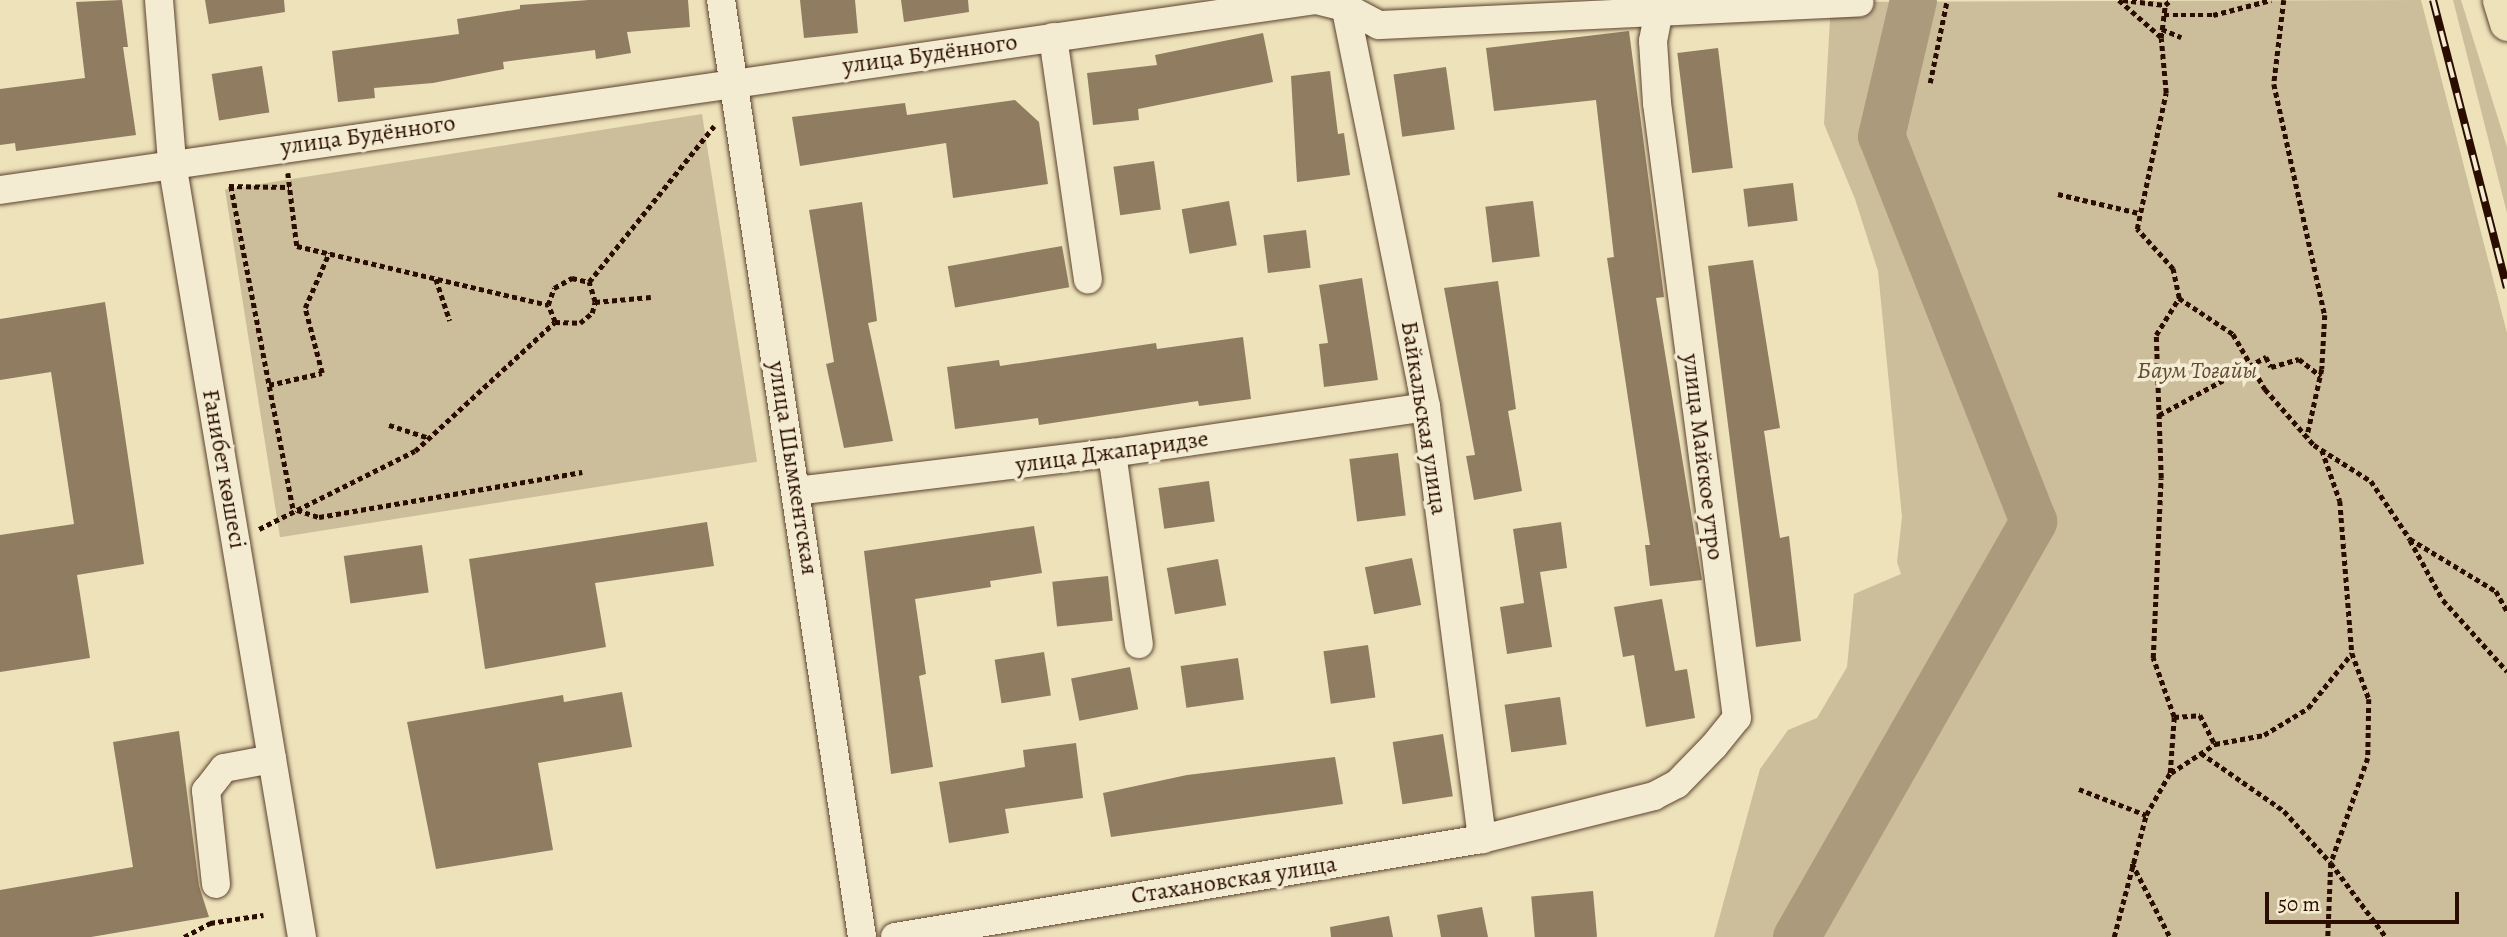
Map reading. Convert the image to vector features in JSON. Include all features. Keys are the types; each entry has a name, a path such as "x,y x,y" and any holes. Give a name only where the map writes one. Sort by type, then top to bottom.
{"main road":[{"path":"2500,0 2507,23"}],"street":[{"name":"Ғанибет көшесі","path":"159,0 172,163 302,937"},
{"name":"улица Шымкентская","path":"721,0 862,937"},
{"name":"улица Будённого","path":"0,190 284,147 735,90 1053,37 1316,0 1344,4 1378,25 1664,6 1859,2"},
{"name":"Байкальская улица","path":"1344,4 1426,408 1482,839"},
{"name":"улица Майское утро","path":"1571,817 1654,796 1677,784 1737,718 1657,103 1653,41 1664,6"},
{"path":"1053,37 1088,279"},
{"name":"улица Джапаридзе","path":"796,491 1112,453 1426,408"},
{"path":"1112,453 1139,644"},
{"path":"216,884 206,791 223,768 272,759"},
{"name":"Стахановская улица","path":"895,937 1482,839 1571,817"}],"path":[{"path":"1930,83 1947,0"},
{"path":"2121,0 2165,5"},
{"path":"2121,0 2161,38"},
{"path":"2171,0 2165,5 2161,38 2166,93 2137,229 2173,269 2179,298 2156,335 2159,415 2153,658 2174,718 2171,773"},
{"path":"2164,15 2213,15 2271,0"},
{"path":"2284,0 2274,84 2325,315 2320,376 2307,437"},
{"path":"2162,29 2181,37"},
{"path":"589,282 735,90"},
{"path":"284,147 297,246 548,306"},
{"path":"231,186 295,511"},
{"path":"2058,194 2139,213"},
{"path":"269,385 322,373 305,308 329,253"},
{"path":"555,322 548,306 554,288 572,278 589,282"},
{"path":"436,279 450,321"},
{"path":"236,540 415,451 555,322 580,323 592,313 595,302 589,282"},
{"path":"595,302 651,297"},
{"path":"2179,298 2232,334 2252,367 2307,437 2322,450 2371,481 2410,540 2443,600 2507,671"},
{"path":"2159,415 2252,367 2266,357 2271,367 2299,359 2320,376"},
{"path":"389,425 430,438"},
{"path":"2322,450 2340,501 2352,653 2369,699 2368,758 2331,863 2328,937"},
{"path":"295,511 319,517 582,472"},
{"path":"2410,540 2496,591 2507,611"},
{"path":"2114,937 2131,863 2146,815 2171,773 2215,744 2264,735 2308,708 2352,653"},
{"path":"2174,718 2200,715 2215,744"},
{"path":"2201,753 2284,811 2331,863 2386,937"},
{"path":"2079,789 2146,815"},
{"path":"2131,863 2170,937"},
{"path":"184,937 210,923 263,915"}],"green space":[{"name":"Баум Тоғайы","path":"2421,0 2507,333 2507,937 1714,937 1760,769 1788,730 1817,718 1847,667 1854,594 1901,574 1897,562 1902,517 1878,271 1855,199 1824,124 1831,2"},
{"path":"2453,0 2461,0 2507,147 2507,213"},
{"path":"702,114 757,462 280,537 225,190"}],"building":[{"path":"122,0 128,47 123,47 136,135 16,151 15,143 0,145 0,89 85,78 76,2"},
{"path":"205,0 284,0 285,12 209,24"},
{"path":"589,0 688,0 690,27 627,32 631,53 596,59 595,50 503,62 504,69 433,83 374,88 375,98 338,102 332,51 459,34 457,19 520,9 520,5"},
{"path":"800,0 855,0 858,33 804,38"},
{"path":"901,0 968,0 969,12 904,22"},
{"path":"1629,31 1664,297 1656,298 1702,580 1650,586 1645,545 1650,545 1607,258 1614,257 1596,100 1494,111 1486,48"},
{"path":"1263,33 1273,82 1138,109 1139,120 1093,125 1087,73 1157,65 1155,55"},
{"path":"1718,48 1733,168 1692,173 1677,53"},
{"path":"262,66 269,112 219,120 212,74"},
{"path":"1446,67 1455,129 1402,137 1394,74"},
{"path":"1330,71 1338,134 1344,133 1350,175 1297,182 1291,76"},
{"path":"1015,100 1039,122 1048,184 953,198 946,143 800,166 792,117 905,103 907,115"},
{"path":"1154,161 1161,210 1120,215 1113,167"},
{"path":"1793,183 1798,221 1748,227 1743,189"},
{"path":"1229,201 1237,245 1190,254 1182,209"},
{"path":"1533,201 1540,257 1492,262 1485,207"},
{"path":"862,202 877,321 868,323 893,441 844,448 826,364 834,362 809,210"},
{"path":"1306,230 1311,268 1268,273 1263,235"},
{"path":"1062,246 1069,287 955,308 948,266"},
{"path":"1753,260 1780,428 1764,431 1780,538 1789,536 1801,641 1756,647 1708,266"},
{"path":"1362,278 1378,380 1324,387 1319,344 1328,343 1319,285"},
{"path":"1498,281 1516,409 1508,411 1522,491 1474,500 1466,456 1475,455 1444,288"},
{"path":"105,302 144,564 77,575 90,658 0,672 0,535 74,524 51,372 0,380 0,319"},
{"path":"1243,337 1251,399 1199,406 1198,401 1039,425 1038,418 955,429 947,367 999,360 1000,366 1156,343 1157,349"},
{"path":"1398,453 1406,516 1357,522 1349,459"},
{"path":"1209,481 1215,522 1164,529 1158,488"},
{"path":"707,522 714,566 595,583 606,647 485,669 469,559"},
{"path":"1561,522 1567,568 1540,572 1552,647 1507,654 1500,607 1524,603 1513,529"},
{"path":"1034,526 1042,573 990,581 991,587 915,599 926,674 919,676 933,767 891,774 864,551"},
{"path":"422,545 429,593 350,604 344,556"},
{"path":"1412,558 1421,605 1374,614 1365,567"},
{"path":"1218,559 1226,605 1175,614 1167,568"},
{"path":"1108,576 1113,621 1057,627 1052,582"},
{"path":"1662,599 1675,671 1687,669 1695,718 1646,727 1634,655 1623,657 1614,607"},
{"path":"1368,645 1375,697 1331,704 1323,651"},
{"path":"1044,652 1051,695 1001,703 995,660"},
{"path":"1238,658 1244,700 1186,708 1181,666"},
{"path":"1130,667 1138,709 1079,721 1071,678"},
{"path":"622,692 632,747 538,763 553,850 436,869 407,722 563,695 564,702"},
{"path":"1560,697 1567,745 1511,752 1505,705"},
{"path":"179,731 199,886 209,917 91,937 0,937 0,890 133,867 113,742"},
{"path":"1443,734 1453,796 1402,804 1393,742"},
{"path":"1076,743 1083,798 1005,809 1009,833 949,843 939,782 1025,767 1023,750"},
{"path":"1335,757 1343,804 1111,837 1103,793 1187,775"},
{"path":"1593,891 1597,937 1535,937 1531,896"},
{"path":"1482,907 1488,937 1441,937 1437,915"},
{"path":"1389,916 1393,937 1331,937 1330,927"}],"waterway":[{"path":"1796,937 2033,521 1881,136 1913,0"}],"railway":[{"path":"2433,0 2507,288"}]}
